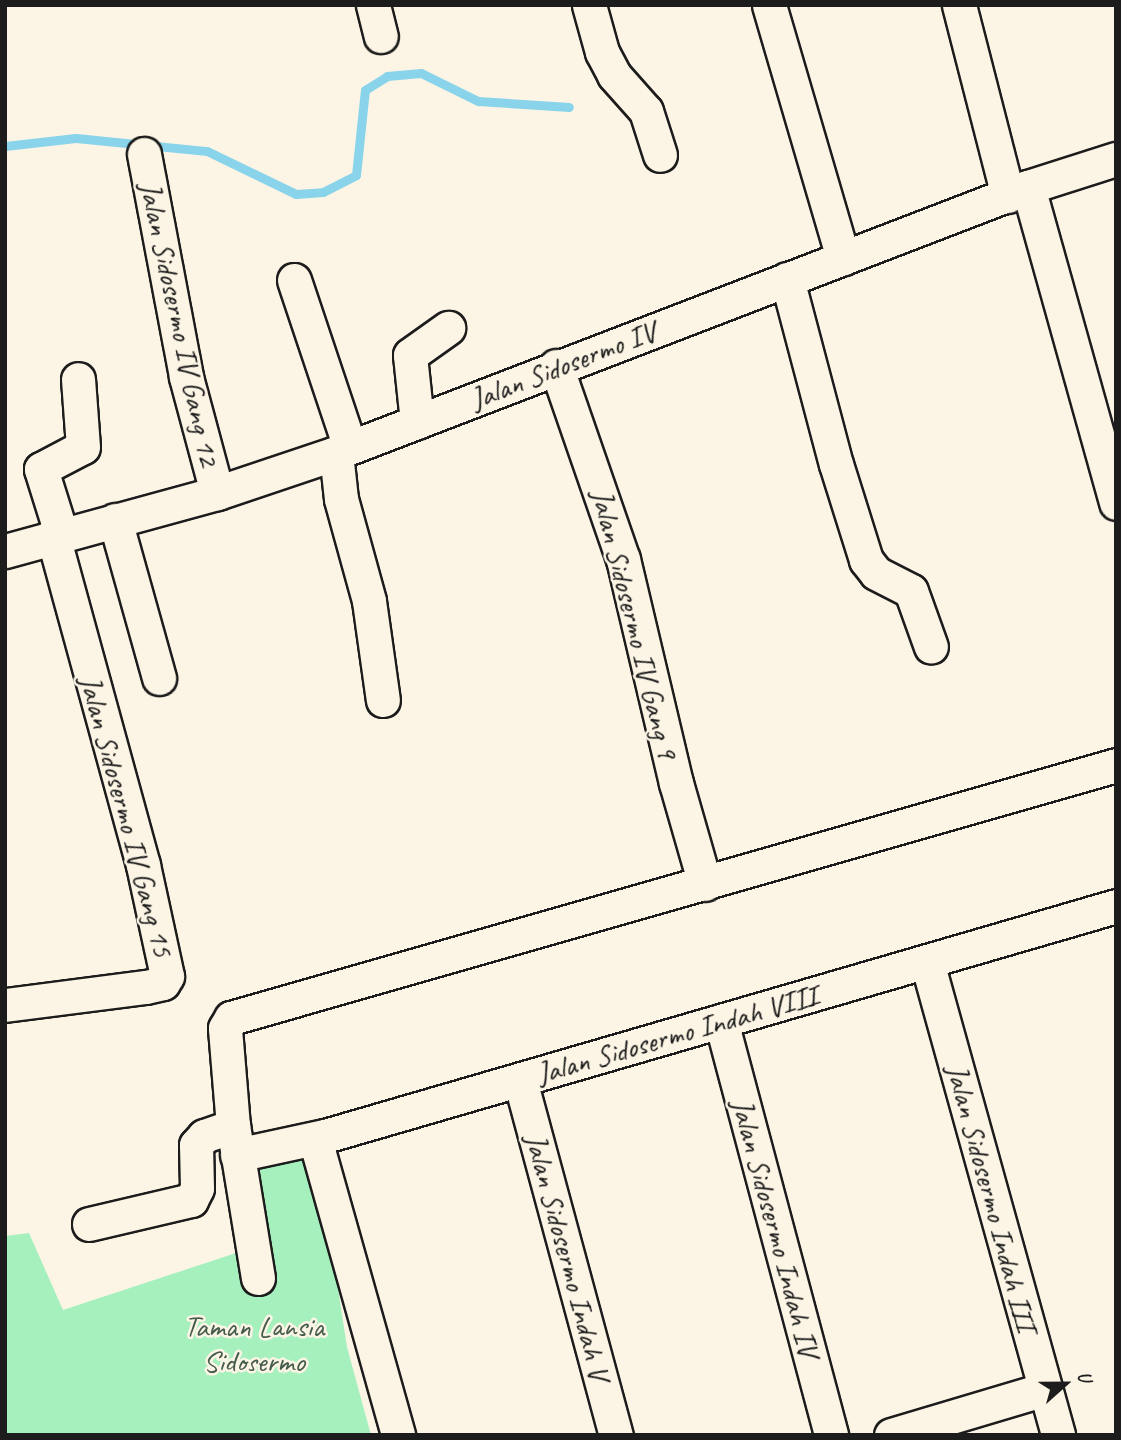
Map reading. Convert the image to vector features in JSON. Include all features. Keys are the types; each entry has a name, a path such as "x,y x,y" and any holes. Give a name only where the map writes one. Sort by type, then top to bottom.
{"street":[{"path":"589,5 603,52 614,75 646,111 660,155"},
{"path":"769,5 843,258"},
{"path":"959,5 1116,503"},
{"name":"Jalan Sidosermo IV Gang 12","path":"144,154 186,377 217,493"},
{"name":"Jalan Sidosermo IV","path":"5,551 57,534 217,493 343,450 556,366 1018,191 1116,159"},
{"path":"787,279 836,464 866,560 876,573 911,591 931,647"},
{"path":"294,280 343,450 341,499 369,601 383,700"},
{"path":"417,422 410,355 449,328"},
{"name":"Jalan Sidosermo IV Gang 9","path":"556,366 619,546 676,783 705,884"},
{"path":"57,534 41,468 83,447 78,379"},
{"path":"116,520 159,678"},
{"name":"Jalan Sidosermo IV Gang 15","path":"5,1005 146,987 163,983 167,976 143,865 57,534"},
{"path":"258,1278 235,1140 225,1028 231,1018 1116,765"},
{"name":"Jalan Sidosermo Indah VIII","path":"89,1224 191,1200 197,1188 196,1145 204,1136 235,1140 316,1139 1116,906"},
{"name":"Jalan Sidosermo Indah III","path":"927,962 1058,1435"},
{"name":"Jalan Sidosermo Indah IV","path":"721,1021 831,1435"},
{"name":"Jalan Sidosermo Indah V","path":"520,1080 616,1435"},
{"path":"316,1139 398,1435"},
{"path":"891,1435 1045,1389"}],"green space":[{"name":"Taman Lansia Sidosermo","path":"315,1139 347,1347 371,1435 5,1435 5,1236 29,1233 63,1310 236,1253 249,1153"}],"waterway":[{"path":"5,146 76,138 207,151 296,194 323,192 356,175 365,90 387,76 421,73 478,101 569,107"}]}
